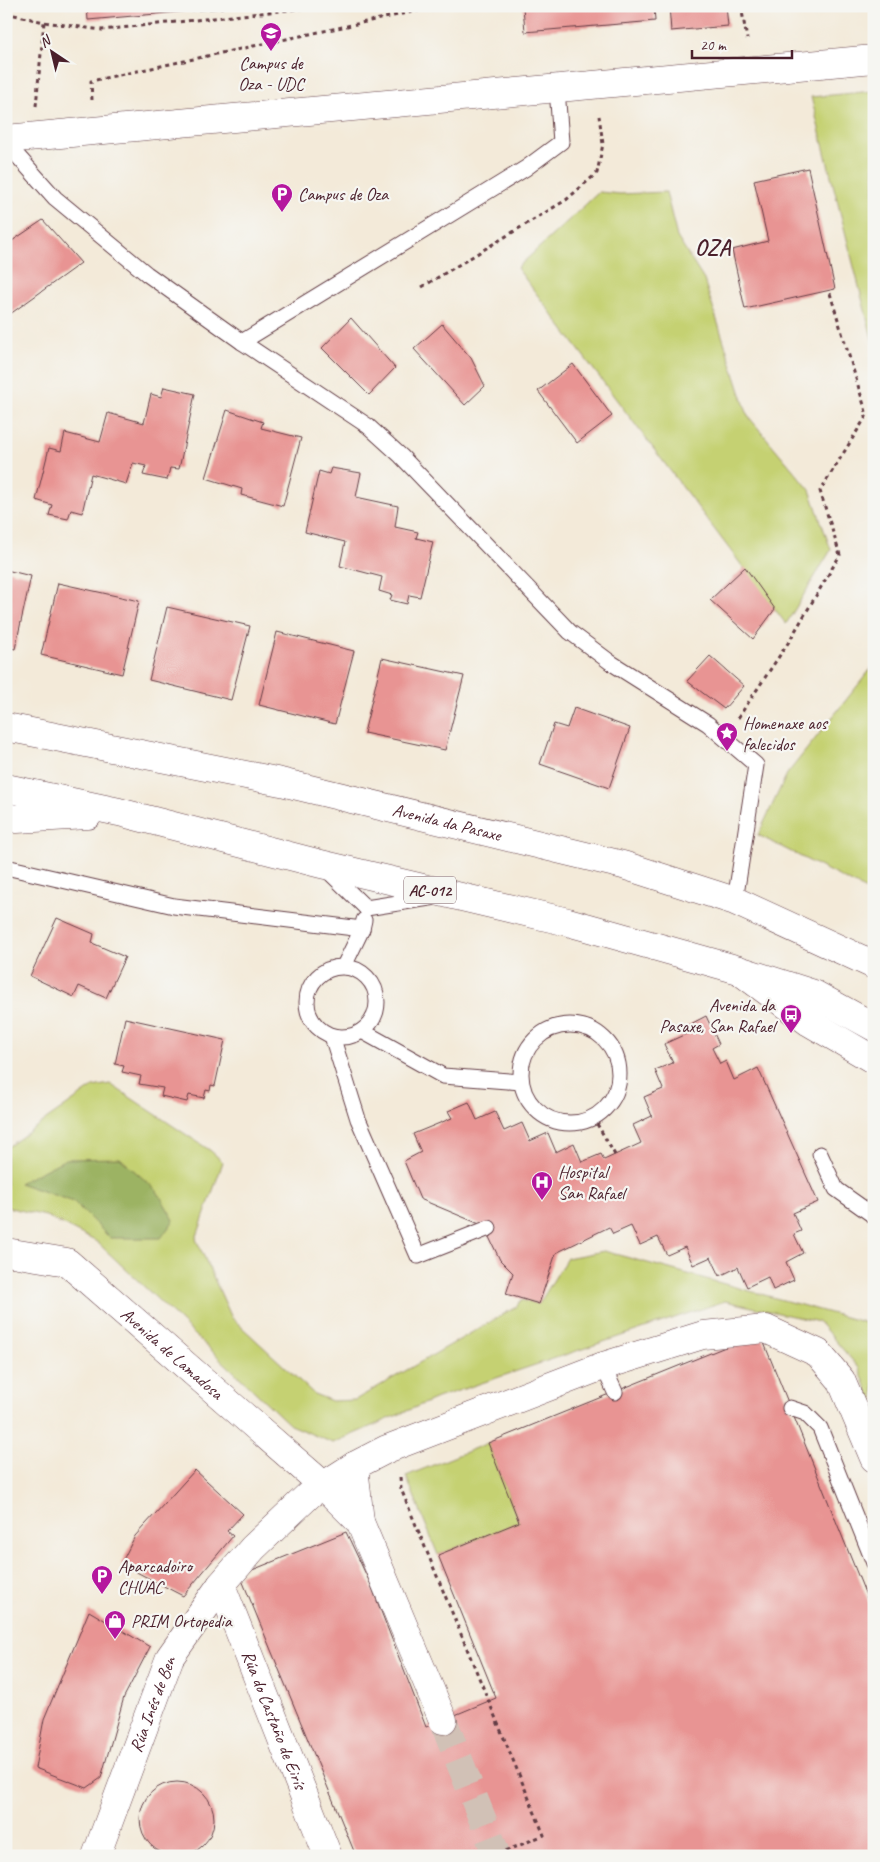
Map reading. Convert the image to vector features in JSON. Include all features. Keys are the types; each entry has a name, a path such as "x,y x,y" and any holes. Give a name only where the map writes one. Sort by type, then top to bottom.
{"street":[{"path":"6,139 874,59"},
{"path":"6,708 282,782"},
{"name":"Avenida da Pasaxe","path":"6,727 282,782 623,865 735,900 874,965"},
{"name":"AC-012","path":"6,788 119,812 321,864 568,922 739,970 814,994 874,1027"},
{"path":"6,817 17,819 119,812"},
{"path":"739,970 809,1022 874,1060"},
{"name":"Avenida de Lamadosa","path":"6,1252 67,1262 323,1485 360,1522"},
{"name":"Rúa Inés de Ben","path":"96,1856 170,1657 221,1585 253,1548 310,1494 354,1466 407,1440 603,1366 703,1335 766,1329 818,1353 840,1380 874,1458"},
{"path":"354,1466 360,1522 443,1720"},
{"name":"Rúa do Castaño de Eirís","path":"221,1585 328,1856"}],"lane":[{"path":"242,342 526,168 561,142 557,89"},
{"path":"6,143 55,198 147,274 242,342 368,426 401,456 570,632 610,662 700,719 756,765 735,900"},
{"path":"321,864 366,908"},
{"path":"6,866 174,906 362,929"},
{"path":"366,908 452,895"},
{"path":"344,966 362,929 366,908"},
{"path":"344,966 365,974 376,992 376,1014 362,1031 353,1036 332,1036 323,1032 311,1019 306,998 309,987 323,971 344,966"},
{"path":"567,1025 584,1027 604,1040 617,1061 618,1077 615,1093 606,1106 593,1117 579,1122 563,1123 548,1118 536,1110 526,1097 522,1082 521,1066 527,1050 537,1038 551,1029 567,1025"},
{"path":"362,1031 443,1076 522,1082"},
{"path":"332,1036 358,1120 418,1256 489,1228"},
{"path":"820,1154 836,1189 874,1216"},
{"path":"603,1366 615,1392"},
{"path":"790,1408 805,1413 820,1428 874,1563"}],"path":[{"path":"6,13 44,22 102,30 326,6"},
{"path":"92,108 90,80 440,6"},
{"path":"741,6 747,42"},
{"path":"35,113 44,22"},
{"path":"422,287 566,200 597,173 603,144 596,86"},
{"path":"725,738 788,643 840,555 820,491 867,415 829,290"},
{"path":"593,1117 615,1155"},
{"path":"407,1440 417,1464 404,1470 400,1478 401,1489 544,1835 496,1855"}],"green space":[{"path":"874,91 874,346 811,97"},
{"path":"599,192 620,194 666,192 677,237 704,280 748,416 810,490 831,550 786,624 517,268"},
{"path":"874,665 874,894 758,835 787,774"},
{"path":"110,1084 211,1151 223,1162 196,1239 232,1318 314,1394 332,1401 355,1400 516,1307 521,1300 539,1304 567,1258 604,1251 874,1325 874,1407 859,1368 819,1322 725,1301 437,1398 333,1443 290,1425 97,1242 46,1216 6,1207 6,1148 93,1087"},
{"path":"120,1158 157,1191 174,1220 161,1238 110,1238 74,1202 19,1183 66,1159"},
{"path":"488,1443 519,1522 438,1555 406,1476"}],"building":[{"path":"87,6 224,6 224,8 88,20"},
{"path":"523,6 654,6 655,21 525,32"},
{"path":"669,6 726,6 728,26 671,31"},
{"path":"808,168 835,289 745,309 732,250 768,241 754,180"},
{"path":"43,220 81,263 6,317 6,245"},
{"path":"351,318 395,368 369,395 322,348"},
{"path":"442,324 471,358 485,386 465,405 414,349"},
{"path":"573,364 612,416 577,443 538,391"},
{"path":"164,387 195,394 179,469 170,468 167,480 143,475 146,466 133,463 126,484 91,474 82,513 71,510 68,519 49,515 52,505 36,500 49,448 61,451 65,433 100,442 108,413 144,423 151,394 161,397"},
{"path":"227,410 263,422 261,428 301,438 283,506 241,495 242,489 206,478"},
{"path":"331,468 361,473 356,497 398,506 395,527 418,532 416,538 433,542 420,597 409,595 407,604 390,600 392,595 379,591 382,577 340,566 345,542 305,532 319,471 329,474"},
{"path":"745,567 775,609 753,639 710,600"},
{"path":"6,570 31,576 15,649 6,647"},
{"path":"58,583 139,601 122,674 41,655"},
{"path":"167,607 250,626 231,700 149,680"},
{"path":"277,632 354,651 335,724 259,705"},
{"path":"710,656 744,686 724,709 687,681"},
{"path":"382,658 464,676 445,750 364,733"},
{"path":"574,708 630,728 609,788 540,764 554,724 567,728"},
{"path":"57,918 94,934 92,943 125,957 106,998 79,986 74,997 30,976"},
{"path":"706,1016 719,1044 712,1048 720,1064 726,1061 734,1080 758,1068 818,1202 793,1213 801,1231 794,1234 803,1253 786,1262 794,1280 773,1290 768,1277 747,1287 738,1267 720,1276 711,1257 693,1265 685,1247 667,1255 658,1237 640,1245 631,1226 613,1234 609,1227 556,1253 539,1304 506,1294 513,1273 500,1260 489,1237 489,1228 420,1199 404,1161 421,1152 413,1134 452,1118 448,1111 469,1102 477,1120 495,1112 504,1131 522,1123 530,1141 548,1133 556,1152 574,1143 582,1162 601,1154 604,1160 641,1143 633,1125 652,1116 644,1097 663,1089 655,1070 673,1063 664,1044 688,1033 685,1027"},
{"path":"125,1018 225,1040 215,1086 211,1085 210,1091 206,1090 204,1098 189,1095 187,1102 161,1096 163,1088 139,1084 141,1076 122,1072 124,1066 115,1064"},
{"path":"760,1333 874,1615 874,1856 356,1856 240,1575 346,1532 370,1583 426,1727 496,1698 438,1555 519,1522 488,1443"},
{"path":"195,1470 243,1514 227,1531 233,1536 183,1596 121,1564 135,1536"},
{"path":"89,1611 150,1647 124,1697 101,1778 87,1788 35,1768 44,1719"},
{"path":"177,1782 191,1785 203,1793 211,1805 214,1819 211,1833 203,1845 191,1853 177,1856 163,1853 151,1845 143,1833 140,1819 143,1805 151,1793 163,1785"}],"tunnel":[{"path":"443,1720 497,1856"}],"place":[{"name":"Campus de Oza - UDC","path":"271,52"},
{"name":"Campus de Oza","path":"282,213"},
{"name":"Homenaxe aos falecidos","path":"727,752"},
{"name":"Avenida da Pasaxe, San Rafael","path":"791,1034"},
{"name":"Hospital San Rafael","path":"542,1201"},
{"name":"Aparcadoiro CHUAC","path":"102,1595"},
{"name":"PRIM Ortopedia","path":"115,1640"}],"district":[{"name":"OZA","path":"713,247"}]}
